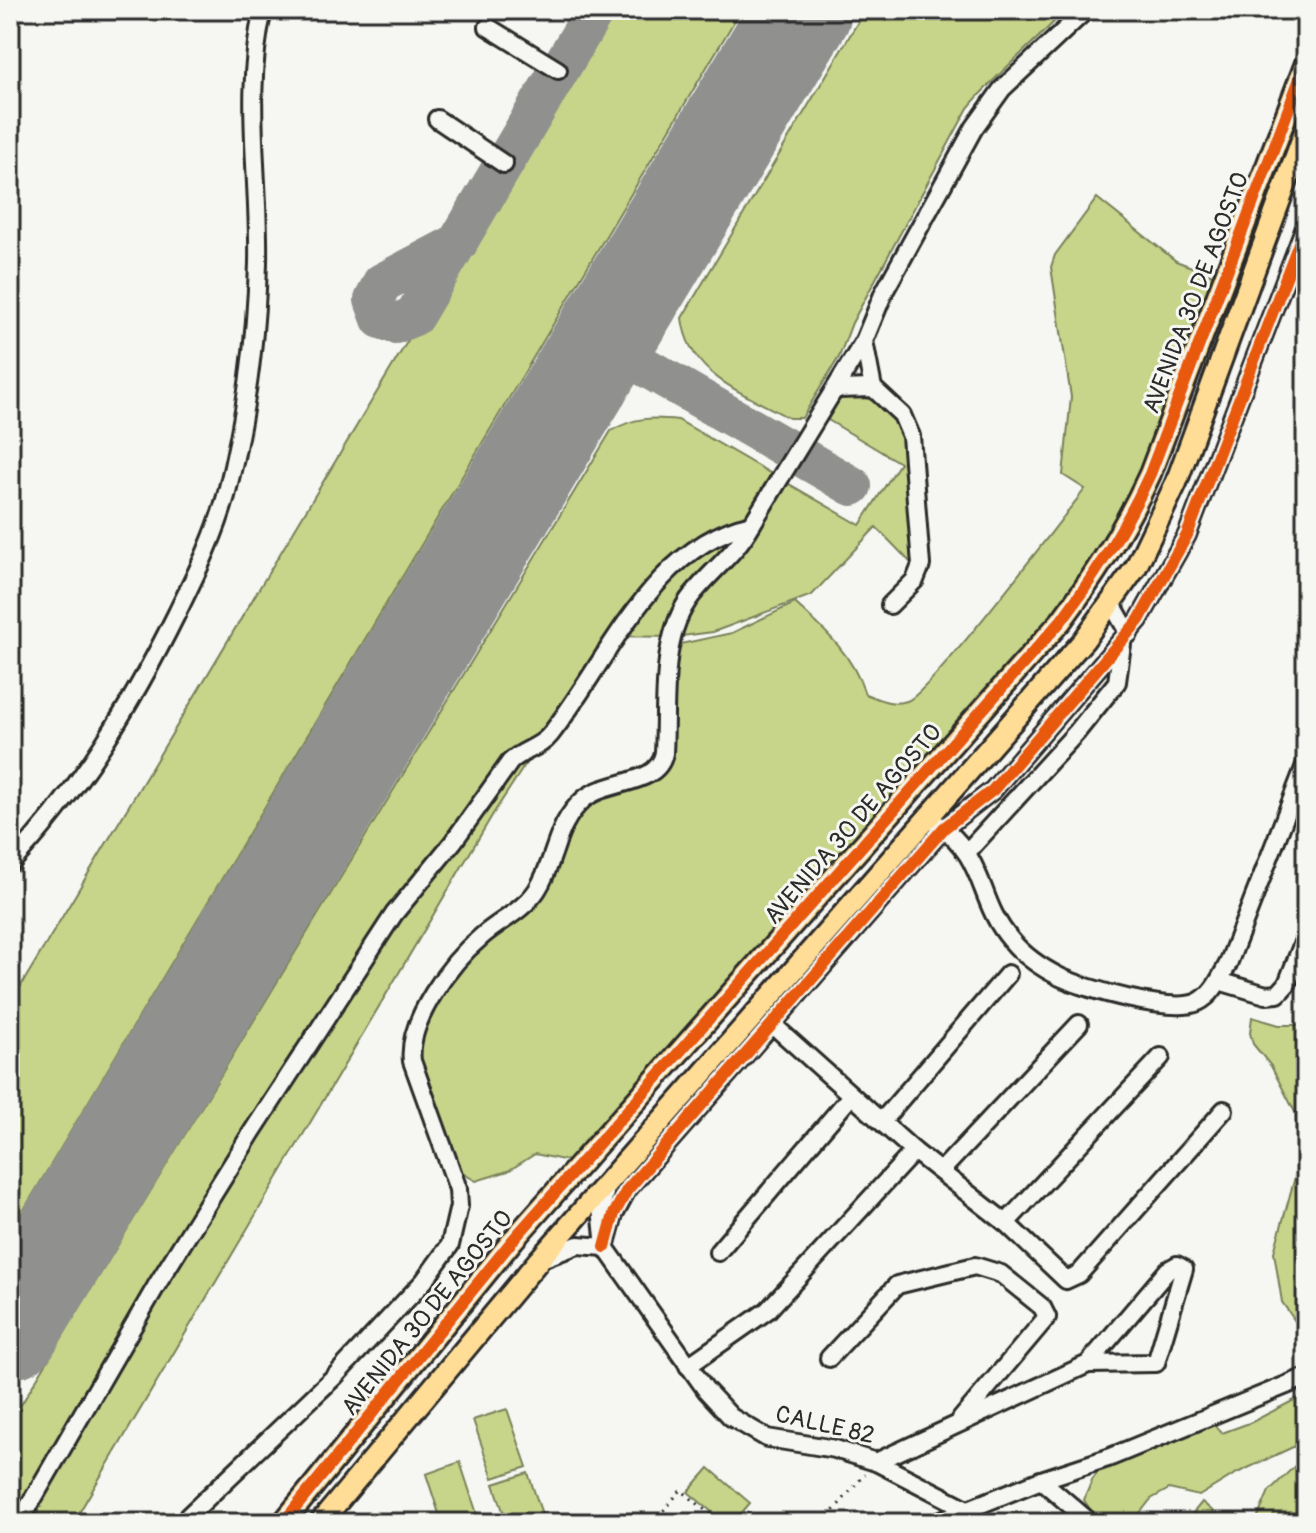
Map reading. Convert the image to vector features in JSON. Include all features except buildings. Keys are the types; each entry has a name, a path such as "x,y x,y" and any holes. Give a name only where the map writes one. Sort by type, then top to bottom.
{"main road":[{"name":"AVENIDA 30 DE AGOSTO","path":"283,1523 513,1240 1061,621 1087,586 1134,510 1150,474 1306,63"},
{"name":"AVENIDA 30 DE AGOSTO","path":"320,1523 539,1260 936,823 1084,640 1136,567 1176,483 1306,129"}],"street":[{"path":"10,864 80,778 140,689 197,573 225,498 255,314 258,216 254,91 263,10"},
{"path":"181,1523 335,1376 424,1281 450,1245 459,1206 458,1189 412,1061 410,1047 414,1028 464,953 535,893 555,840 570,814 602,787 645,777 658,769 664,753 671,646 679,615 690,597 735,553 838,389 864,341 884,292 987,108 1016,75 1086,10"},
{"path":"488,27 558,70"},
{"path":"437,119 504,164"},
{"path":"539,1260 578,1245 605,1247 614,1214 627,1190 772,1024 936,823 993,790 1125,638 1187,535 1306,225"},
{"path":"864,341 873,388 902,415 911,436 921,565 915,580 890,605"},
{"path":"838,389 873,388"},
{"path":"19,1523 158,1283 394,914 453,842 510,762 520,752 548,738 654,587 688,556 725,531 752,524"},
{"path":"968,851 1076,733 1117,682 1125,638 1111,602"},
{"path":"936,823 968,851 1003,930 1027,956 1061,977 1087,987 1182,1005 1203,1000 1219,981 1306,763"},
{"path":"1219,981 1266,995 1278,994 1287,984 1306,935"},
{"path":"882,1121 1008,974"},
{"path":"772,1024 914,1151 1006,1223 1063,1278 1075,1277 1224,1110"},
{"path":"941,1171 1079,1024"},
{"path":"1006,1223 1161,1057"},
{"path":"718,1252 851,1096"},
{"path":"688,1366 768,1310 914,1151"},
{"name":"CALLE 82","path":"608,1183 601,1208 605,1247 688,1366 721,1407 754,1432 876,1462 969,1510"},
{"path":"829,1358 902,1282 975,1266 992,1269 1042,1307 1047,1317 957,1424"},
{"path":"876,1462 1088,1364 1156,1363 1185,1273 1181,1266 1168,1270 1088,1364"},
{"path":"934,1523 1041,1480 1108,1458 1306,1377"},
{"path":"1041,1480 1091,1523"}],"path":[{"path":"823,1523 876,1462"},
{"path":"653,1523 681,1490 721,1523"}],"green space":[{"path":"606,10 741,10 10,1233 10,1004"},
{"path":"865,10 1065,10 968,108 852,323 839,357 802,418 789,418 737,390 707,369 695,355 682,318"},
{"path":"1097,198 1176,261 1226,280 1112,548 582,1164 535,1154 508,1171 476,1181 452,1167 410,1047 450,969 525,904 570,814 658,769 671,646 732,633 795,603 845,655 865,694 890,702 907,701 967,639 1085,489 1063,475 1071,397 1051,267 1055,255"},
{"path":"845,397 870,399 888,412 900,433 910,487 912,564 876,527 812,595 713,632 674,637 609,636 493,814 73,1523 10,1523 10,1423 611,431 643,419 678,420 860,525 900,463 823,417 834,402"},
{"path":"1252,1017 1279,1025 1306,1025 1306,1328 1295,1321 1282,1302 1274,1252 1297,1170 1296,1114 1271,1066 1253,1044 1250,1033"},
{"path":"1306,1394 1306,1441 1235,1474 1199,1496 1169,1489 1151,1499 1132,1523 1099,1523 1084,1500 1092,1480 1108,1458 1205,1416 1222,1433 1252,1422"},
{"path":"507,1409 527,1467 493,1478 473,1420"},
{"path":"1306,1455 1306,1523 1255,1523 1269,1491"},
{"path":"460,1462 479,1520 442,1523 426,1474"},
{"path":"709,1468 750,1503 733,1523 725,1523 688,1492"},
{"path":"528,1473 545,1523 507,1523 494,1484"},
{"path":"1202,1502 1227,1523 1185,1523"}],"taxiway":[{"path":"458,243 382,283 374,300 381,319 395,324 414,316 595,10"},
{"path":"602,342 852,486"}],"runway":[{"path":"10,1329 802,10"}],"cycle path":[{"path":"283,1523 513,1240 1061,621 1086,586 1121,531 1150,474 1306,63"},
{"path":"605,1247 614,1214 627,1190 944,828 993,790 1139,620 1187,535 1306,225"}]}
